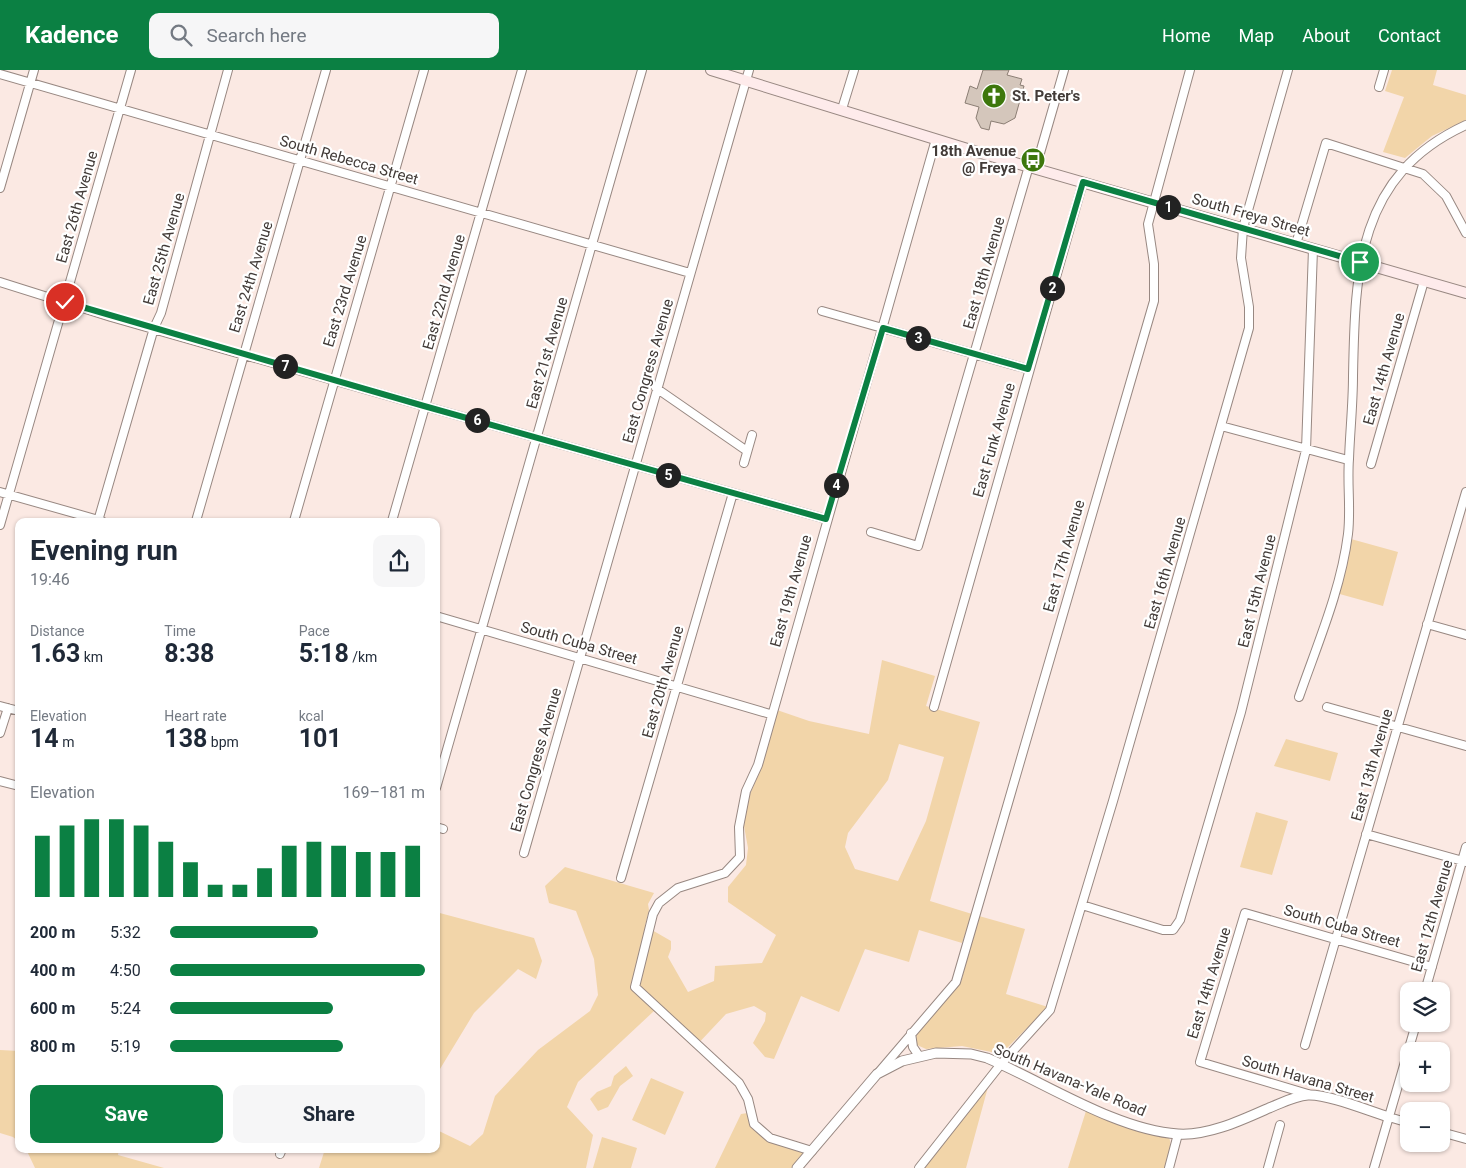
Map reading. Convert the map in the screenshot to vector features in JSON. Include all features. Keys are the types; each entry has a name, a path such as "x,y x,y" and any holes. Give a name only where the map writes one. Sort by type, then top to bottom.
{"main road":[{"name":"South Freya Street","path":"711,70 748,75 842,109 936,139 1466,293"}],"street":[{"path":"0,188 34,70"},
{"name":"East 26th Avenue","path":"0,525 131,70"},
{"name":"East 25th Avenue","path":"101,518 154,328 161,313 228,70"},
{"name":"East 24th Avenue","path":"197,518 326,70"},
{"name":"East 23rd Avenue","path":"295,518 333,379 424,70"},
{"name":"East 22nd Avenue","path":"393,518 522,70"},
{"name":"East 21st Avenue","path":"440,774 642,70"},
{"path":"842,109 854,70"},
{"name":"East 18th Avenue","path":"872,532 918,546 1029,166 1037,161 1040,154 1064,70"},
{"name":"East 17th Avenue","path":"877,1074 956,982 1154,301 1154,264 1148,224 1190,70"},
{"name":"East 16th Avenue","path":"920,1168 1001,1064 1050,1010 1250,328 1249,307 1241,258 1243,228 1288,70"},
{"path":"1379,87 1384,70"},
{"name":"South Rebecca Street","path":"0,74 690,273"},
{"name":"East Congress Avenue","path":"524,852 656,388 748,75"},
{"path":"1299,697 1324,626 1348,536 1351,498 1348,460 1352,421 1353,323 1360,262 1368,233 1383,200 1406,167 1439,138 1466,125"},
{"name":"East 19th Avenue","path":"812,1151 770,1138 754,1124 748,1099 739,1082 636,987 653,914 659,902 678,888 725,873 740,857 739,827 746,791 758,765 770,714 883,328 936,139"},
{"path":"1296,244 1326,143 1423,174 1446,196 1466,233"},
{"name":"East Funk Avenue","path":"934,707 1028,369 1083,182"},
{"name":"East 15th Avenue","path":"1082,905 1163,930 1173,930 1180,920 1241,712 1306,450 1313,249"},
{"name":"East 14th Avenue","path":"1371,464 1424,281"},
{"path":"0,282 424,406 826,519"},
{"path":"822,311 1028,369"},
{"path":"656,388 747,451"},
{"path":"1221,426 1348,460"},
{"path":"744,463 752,435"},
{"path":"0,492 90,518"},
{"name":"East 13th Avenue","path":"1305,1045 1427,624 1462,521 1466,492"},
{"name":"East 20th Avenue","path":"621,878 675,686 733,494"},
{"name":"South Cuba Street","path":"440,617 770,714"},
{"path":"1427,624 1466,635"},
{"path":"0,733 4,707"},
{"path":"1327,707 1466,746"},
{"path":"0,781 15,785"},
{"path":"1366,834 1464,861"},
{"name":"East 12th Avenue","path":"1428,982 1464,861 1466,847"},
{"name":"East 14th Avenue","path":"1200,1062 1245,913"},
{"name":"South Cuba Street","path":"1245,913 1432,966"},
{"path":"1374,1168 1414,1032"},
{"path":"911,1034 913,1047 918,1056"},
{"name":"South Havana-Yale Road","path":"877,1074 918,1056 936,1053 972,1054 1001,1064 1116,1118 1144,1128 1178,1134 1201,1131 1239,1121 1296,1097 1310,1095"},
{"name":"South Havana Street","path":"1200,1062 1400,1120"},
{"path":"797,1168 877,1074"},
{"path":"1268,1168 1280,1125"},
{"path":"1168,1168 1178,1134"},
{"path":"1450,1135 1466,1139"}],"shaded area":[{"path":"1392,70 1437,70 1433,85 1466,95 1466,120 1432,136 1405,158 1383,152 1404,97 1385,91"},
{"path":"1351,539 1398,552 1383,606 1336,593"},
{"path":"882,660 935,676 926,706 980,722 930,901 972,914 962,943 919,930 909,962 865,949 839,1012 801,996 774,1059 765,1057 753,1043 765,1021 766,1013 754,1006 726,1014 694,1048 654,1011 578,1082 567,1107 593,1135 586,1168 319,1168 324,1153 440,1153 440,1131 470,1146 483,1134 495,1096 538,1050 590,1011 598,995 594,959 576,911 549,903 545,886 565,867 654,893 648,904 649,910 645,926 671,941 668,957 688,992 714,981 715,966 762,963 776,935 728,902 728,887 746,865 748,848 744,826 747,801 763,764 777,710 809,721 869,734","holes":["899,744 944,757 926,821 898,881 855,869 845,847 848,833 888,780"]},
{"path":"1286,739 1338,753 1330,781 1274,766"},
{"path":"1256,812 1288,821 1272,875 1240,867"},
{"path":"440,913 534,938 542,961 536,979 518,969 474,1013 440,1069"},
{"path":"979,916 1025,929 1006,994 1048,1007 1001,1054 962,1046 926,1049 917,1045 916,1032 961,982"},
{"path":"0,1050 15,1051 15,1139 0,1133"},
{"path":"626,1066 633,1076 620,1086 608,1107 598,1111 590,1099 597,1092 611,1086 614,1076"},
{"path":"651,1078 684,1092 665,1135 632,1120"},
{"path":"988,1087 966,1168 923,1168"},
{"path":"1086,1111 1168,1136 1170,1147 1165,1168 1068,1168"},
{"path":"748,1113 752,1123 763,1136 778,1144 805,1152 791,1168 715,1168 741,1114"},
{"path":"602,1137 637,1148 631,1168 593,1168"},
{"path":"28,1153 118,1153 118,1155 164,1168 35,1168"}],"building":[{"name":"St. Peter's","path":"983,70 1009,70 1007,75 1022,79 1020,85 1024,86 1015,118 1004,124 991,121 989,130 981,128 976,118 979,107 965,103 970,86 977,89"}],"place":[{"name":"St. Peter's","path":"994,96"},
{"name":"18th Avenue @ Freya","path":"1033,160"}],"route":[{"path":"65,302 111,317 826,519 883,328 1028,369 1083,182 1360,262"}]}
